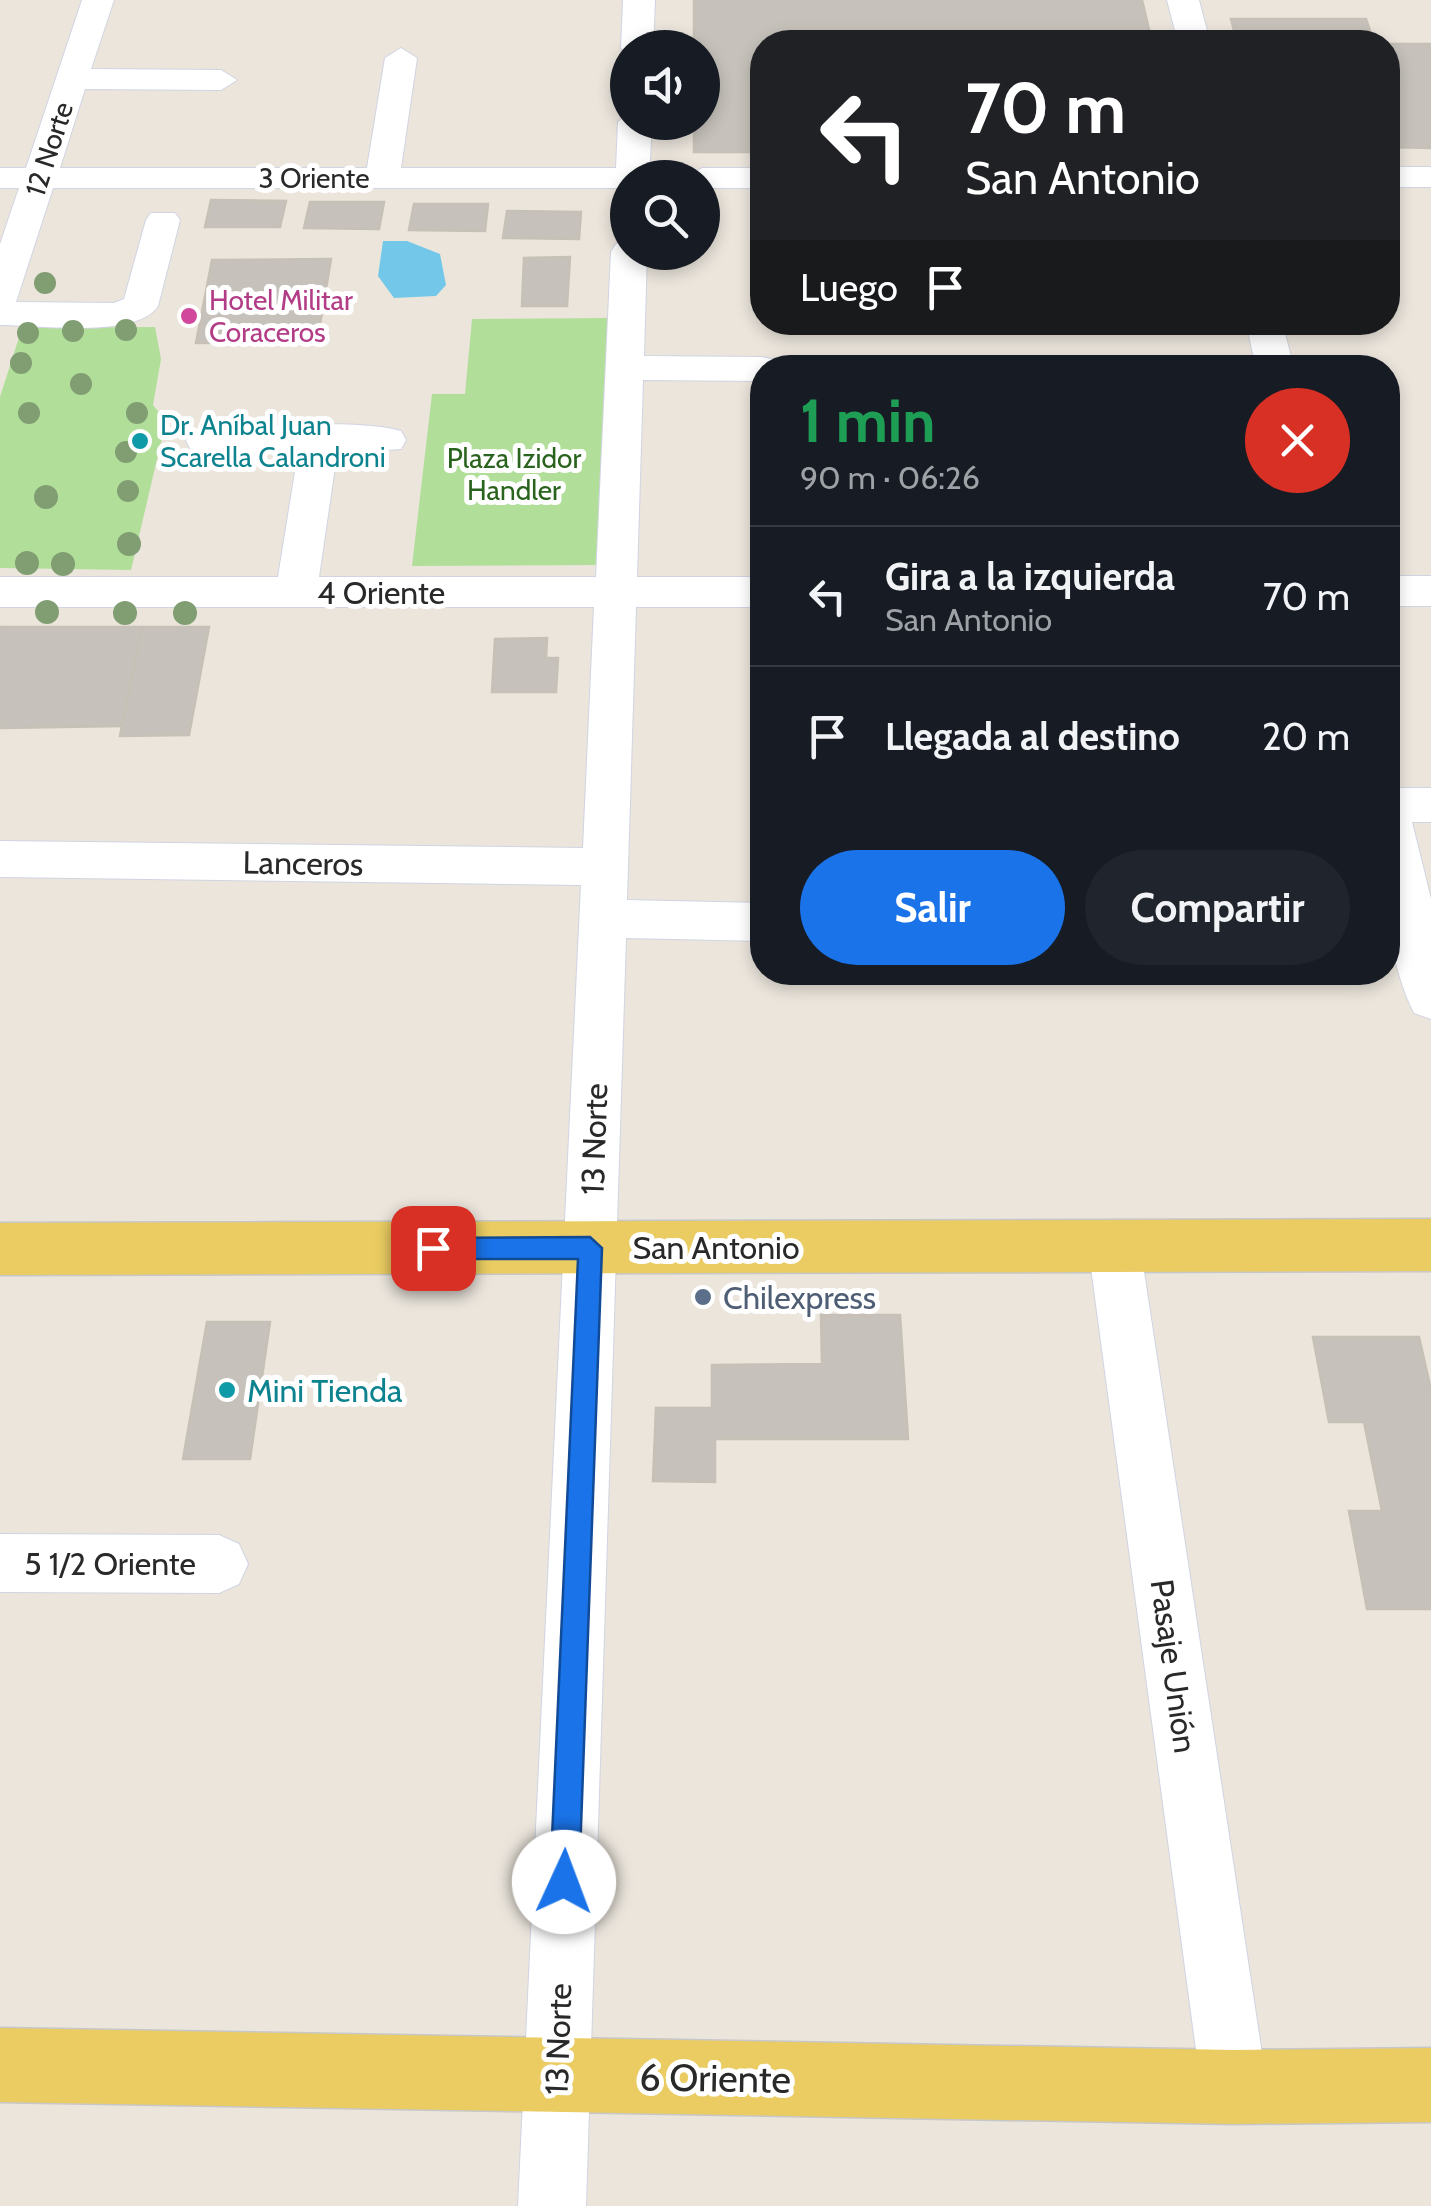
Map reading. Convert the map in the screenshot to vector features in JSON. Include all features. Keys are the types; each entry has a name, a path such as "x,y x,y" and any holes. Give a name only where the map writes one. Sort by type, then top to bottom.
{"main road":[{"name":"San Antonio","path":"0,1250 1431,1244"},
{"name":"6 Oriente","path":"0,2066 1234,2087 1431,2085"}],"street":[{"name":"12 Norte","path":"0,298 98,0"},
{"path":"638,30 639,0"},
{"path":"1184,0 1191,30"},
{"path":"382,178 401,58"},
{"path":"72,79 221,80"},
{"path":"1400,177 1431,177"},
{"name":"3 Oriente","path":"0,178 610,178"},
{"path":"720,178 750,178"},
{"path":"0,313 119,314 140,306 163,220"},
{"name":"13 Norte","path":"552,2206 628,270"},
{"path":"625,368 750,369"},
{"path":"296,592 320,440"},
{"path":"205,441 387,440"},
{"path":"1400,591 1431,591"},
{"name":"4 Oriente","path":"0,592 750,592"},
{"path":"1400,805 1431,805"},
{"name":"Lanceros","path":"0,859 605,867"},
{"path":"603,919 750,922"},
{"path":"1401,928 1430,985"},
{"name":"Pasaje Unión","path":"1114,1245 1234,2087"},
{"name":"5 1/2 Oriente","path":"0,1563 219,1564"}],"green space":[{"name":"Plaza Izidor Handler","path":"610,318 600,565 412,566 432,394 465,394 472,319"},
{"path":"155,327 161,359 153,405 166,421 131,570 0,568 0,397 22,328"}],"water":[{"path":"383,241 407,241 440,254 446,285 436,296 394,298 378,276"}],"building":[{"path":"694,0 1142,0 1149,30 750,30 750,152 694,152 694,140 720,140 720,30 694,30"},
{"path":"1231,19 1366,19 1370,30 1234,30"},
{"path":"1400,44 1431,44 1431,148 1400,147"},
{"path":"211,200 286,201 280,227 205,227"},
{"path":"310,202 384,202 379,229 304,228"},
{"path":"414,204 488,204 485,231 409,230"},
{"path":"507,211 581,212 579,239 503,238"},
{"path":"570,257 567,306 522,306 524,258"},
{"path":"331,259 317,342 196,343 212,260"},
{"path":"0,627 142,627 122,726 0,728"},
{"path":"142,627 209,627 189,735 120,736"},
{"path":"547,638 546,658 558,658 556,692 492,692 495,639"},
{"path":"821,1315 900,1315 908,1439 715,1439 715,1482 653,1481 656,1408 712,1408 712,1365 822,1364"},
{"name":"Mini Tienda","path":"207,1322 270,1322 250,1459 183,1459"},
{"path":"1313,1337 1419,1337 1431,1390 1431,1609 1367,1609 1349,1511 1382,1511 1364,1422 1329,1422"}],"place":[{"name":"Hotel Militar Coraceros","path":"189,316"},
{"name":"Dr. Aníbal Juan Scarella Calandroni","path":"140,441"},
{"name":"Chilexpress","path":"703,1297"},
{"name":"Mini Tienda","path":"227,1390"}],"route":[{"path":"433,1248 590,1248 564,1882"}]}
